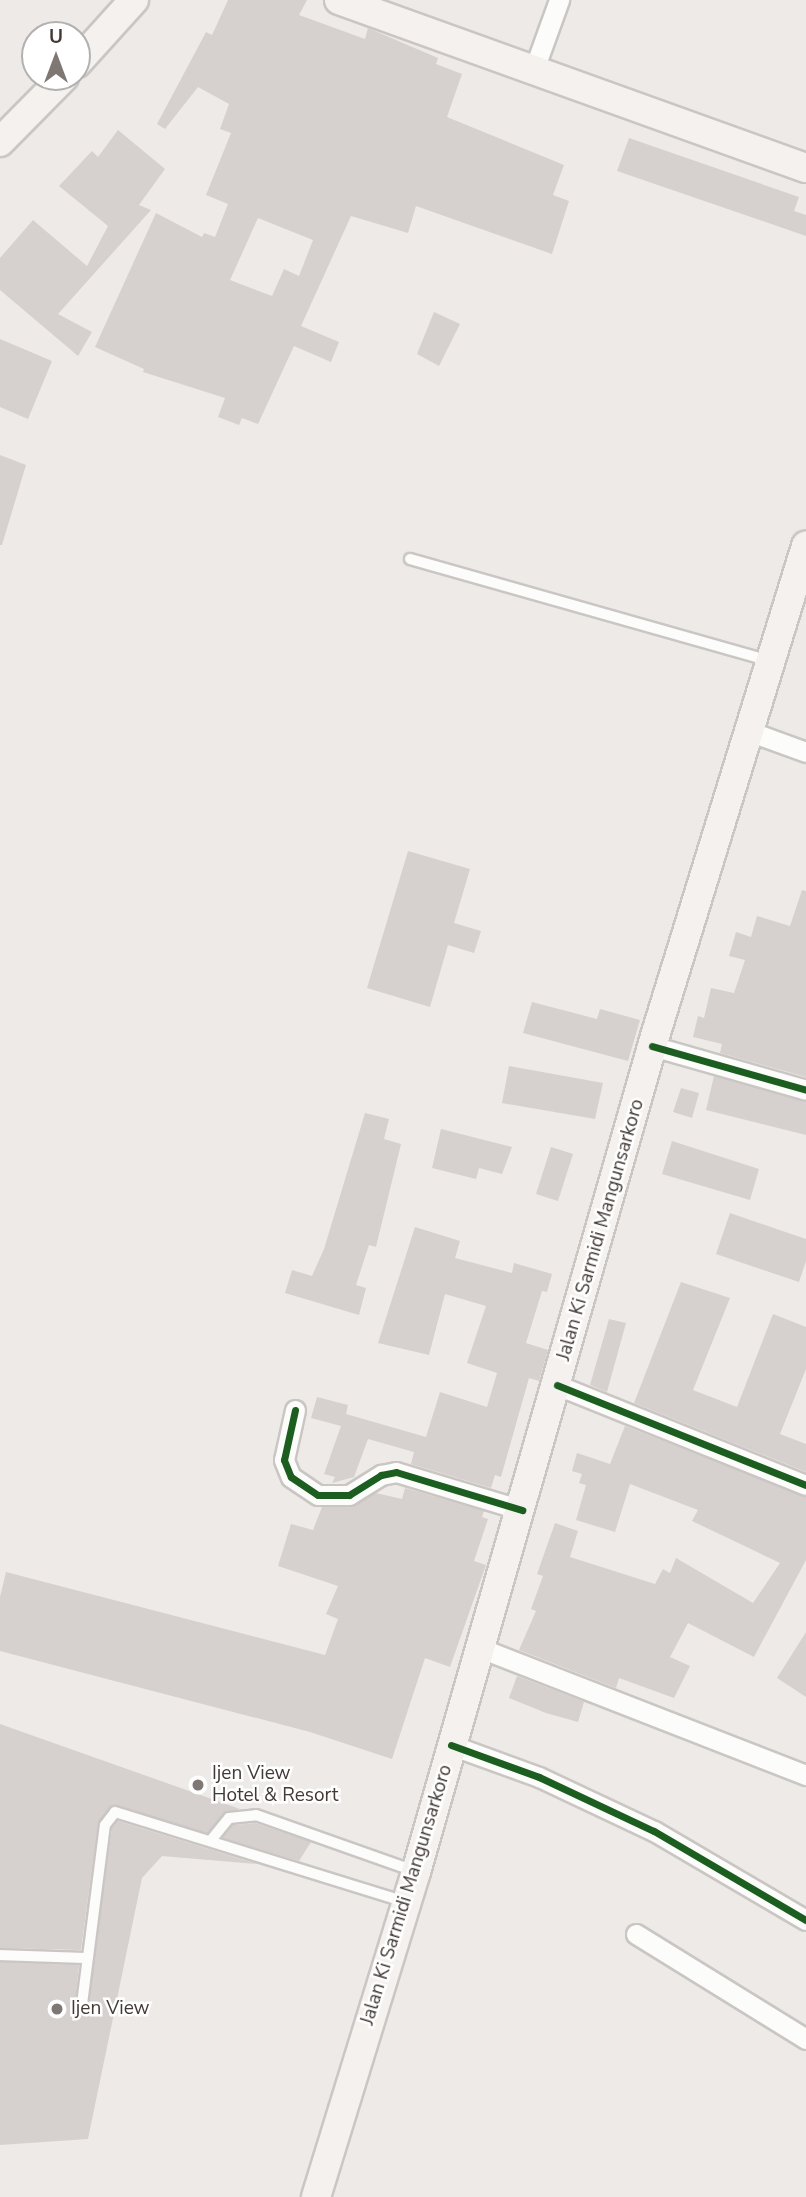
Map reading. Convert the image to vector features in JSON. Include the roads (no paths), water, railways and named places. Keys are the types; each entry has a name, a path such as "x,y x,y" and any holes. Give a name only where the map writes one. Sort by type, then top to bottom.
{"main road":[{"path":"91,48 134,0"},
{"path":"340,0 533,72 806,168"},
{"path":"0,142 50,91"},
{"name":"Jalan Ki Sarmidi Mangunsarkoro","path":"316,2197 407,1903 451,1745 522,1510 652,1046 773,662 806,546"}],"street":[{"path":"533,72 559,0"},
{"path":"751,732 806,752"},
{"path":"652,1046 806,1090"},
{"path":"557,1385 806,1485"},
{"path":"295,1410 284,1460 291,1477 318,1495 349,1496 381,1475 396,1472 522,1510"},
{"path":"480,1648 806,1774"},
{"path":"451,1745 539,1777 654,1831 806,1920"},
{"path":"636,1934 806,2039"}],"lane":[{"path":"410,559 773,662"},
{"path":"82,2004 108,1817 126,1814 212,1839 407,1903"},
{"path":"212,1839 229,1818 257,1815 416,1872"},
{"path":"0,1955 88,1958"}],"place":[{"name":"Ijen View Hotel & Resort","path":"198,1785"},
{"name":"Ijen View","path":"57,2009"}]}
